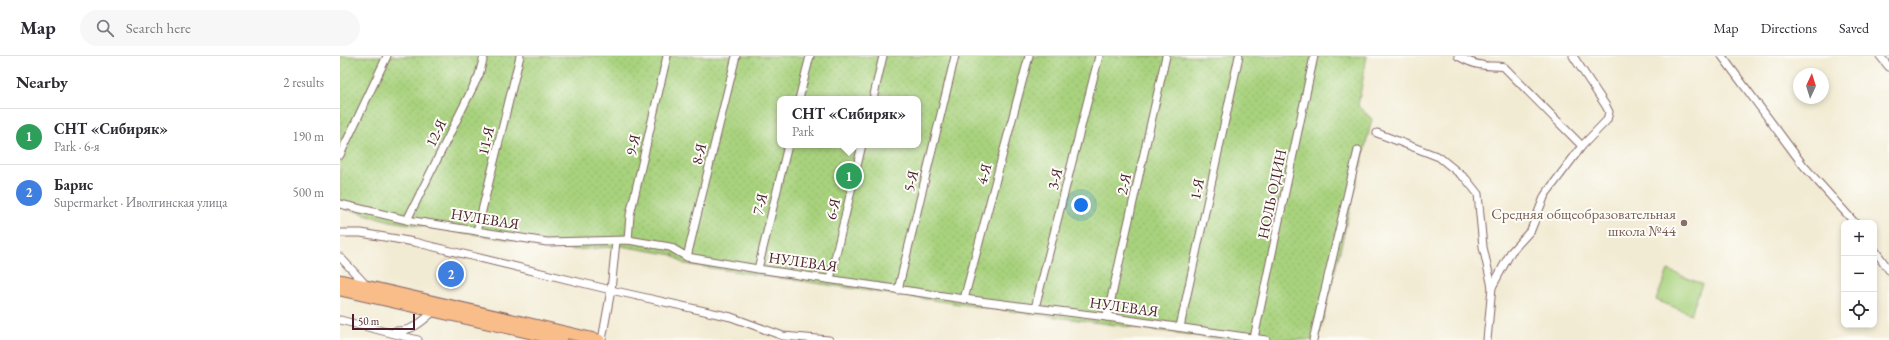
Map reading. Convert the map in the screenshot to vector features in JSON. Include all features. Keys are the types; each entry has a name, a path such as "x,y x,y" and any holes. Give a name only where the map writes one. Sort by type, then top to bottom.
{"main road":[{"path":"340,280 599,340"},
{"path":"340,290 562,340"}],"street":[{"path":"340,154 387,56"},
{"name":"12-Я","path":"407,220 479,75 484,56"},
{"name":"11-Я","path":"477,232 520,56"},
{"name":"9-Я","path":"628,240 630,215 668,56"},
{"name":"8-Я","path":"687,257 736,56"},
{"path":"800,96 810,56"},
{"path":"874,96 883,56"},
{"name":"5-Я","path":"898,290 955,56"},
{"name":"4-Я","path":"964,299 1029,56"},
{"name":"3-Я","path":"1036,308 1099,56"},
{"name":"2-Я","path":"1107,317 1166,56"},
{"name":"1-Я","path":"1180,327 1239,56"},
{"name":"НОЛЬ ОДИН","path":"1254,338 1314,56"},
{"path":"1458,56 1474,64 1504,67 1582,146"},
{"path":"1492,287 1511,252 1531,230 1545,196 1582,146 1607,120 1609,112 1573,56"},
{"path":"1722,56 1803,165 1852,220"},
{"path":"1880,56 1889,67"},
{"path":"1378,134 1439,157 1466,179 1478,194 1483,248 1492,287 1487,340"},
{"name":"7-Я","path":"758,269 787,148"},
{"name":"6-Я","path":"830,279 861,148"},
{"path":"1313,340 1358,150"},
{"name":"НУЛЕВАЯ","path":"340,204 407,220 477,232 547,242 628,240 670,247 687,257 758,269 898,290 1107,317 1266,340"},
{"path":"340,233 361,233 396,238 611,290 731,317 783,336 829,340"},
{"path":"602,340 611,290 616,241"},
{"path":"1877,253 1889,270"},
{"path":"340,257 368,286"},
{"path":"381,330 402,331 418,325 434,311"},
{"path":"340,320 418,340"}],"green space":[{"path":"340,56 1367,56 1358,106 1372,119 1318,340 1229,340 980,307 684,264 673,255 621,246 575,250 390,221 340,207"},
{"path":"1668,270 1702,284 1691,314 1656,300"}],"place":[{"name":"СНТ «Сибиряк»","path":"849,176"},
{"name":"Средняя общеобразовательная школа №44","path":"1684,223"},
{"name":"Барис","path":"451,274"}]}
